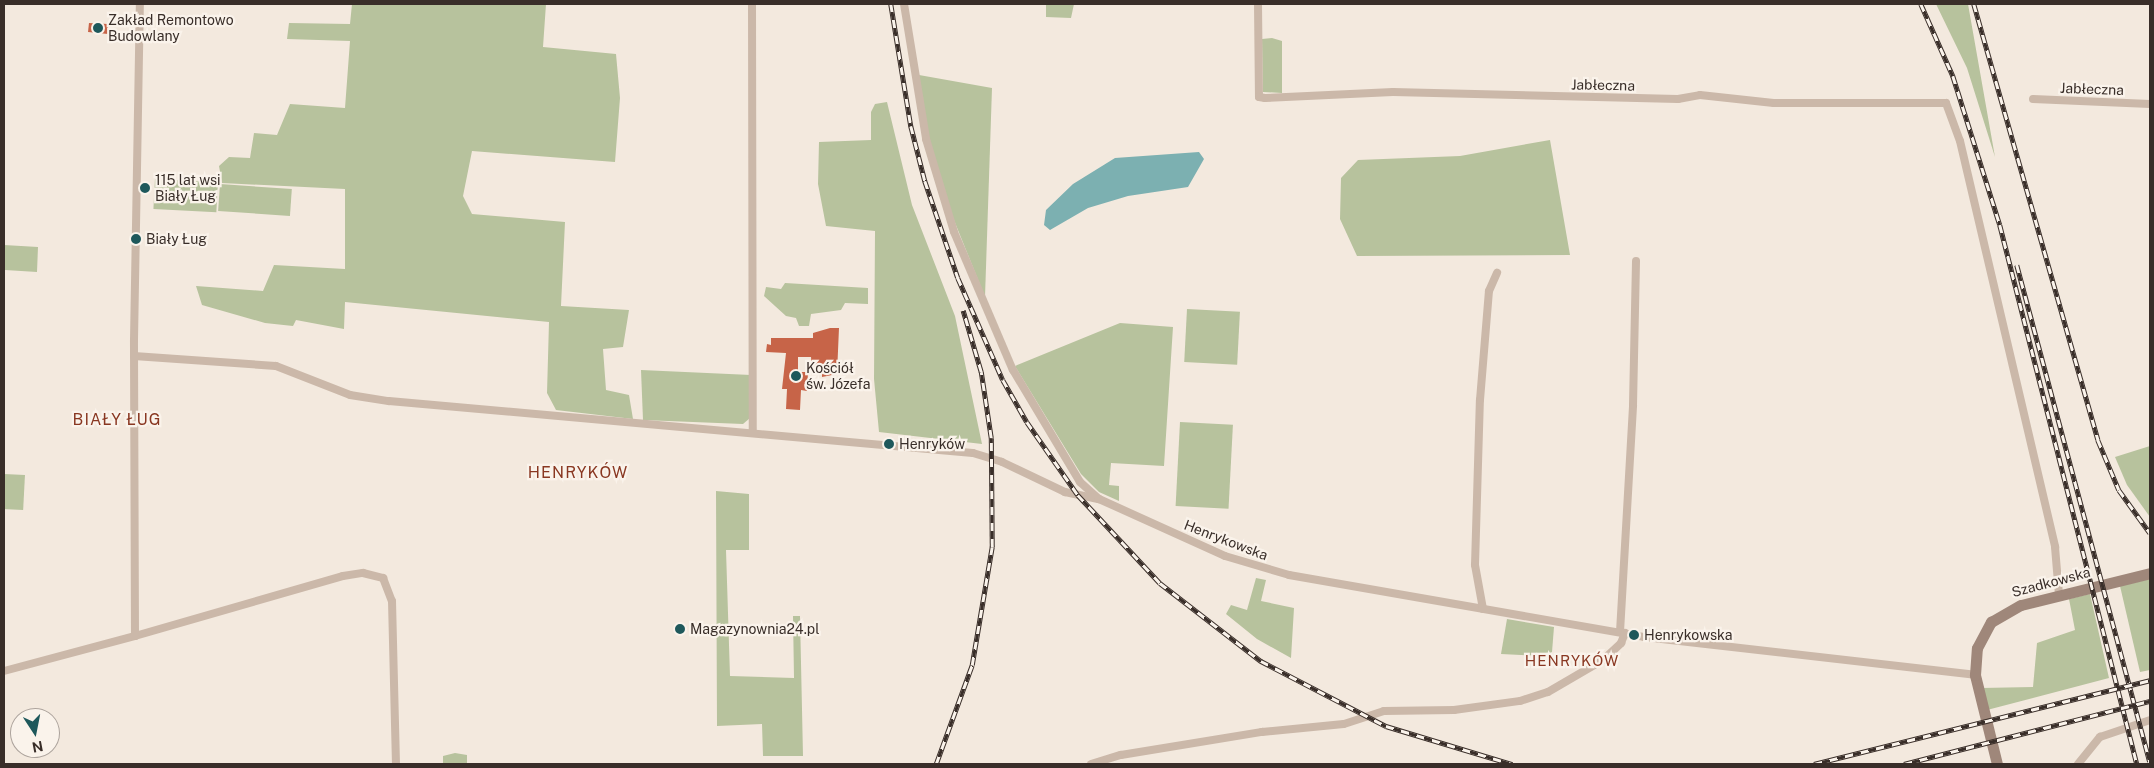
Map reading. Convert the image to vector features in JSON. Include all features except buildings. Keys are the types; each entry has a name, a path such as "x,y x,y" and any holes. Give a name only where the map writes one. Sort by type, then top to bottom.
{"street":[{"path":"135,636 134,356 140,4"},
{"path":"752,4 753,433"},
{"path":"904,4 926,139 954,232 1013,370 1080,482 1099,499"},
{"name":"Jabłeczna","path":"1258,4 1259,97 1393,92 1678,99 1700,95 1774,103 1946,103 1960,141 2055,547 2059,595"},
{"name":"Jabłeczna","path":"2033,99 2150,104"},
{"path":"1091,764 1121,755 1262,732 1344,724 1384,711 1454,710 1520,701 1548,692 1603,660 1621,643 1622,633 1636,261"},
{"path":"1483,609 1475,565 1480,400 1489,291 1497,274"},
{"name":"Henrykowska","path":"134,356 276,366 341,392 379,400 973,453 1002,462 1059,490 1099,499 1256,567 1622,633 1934,674 1975,676"},
{"path":"4,671 135,636 343,576 363,573 382,578 392,600 396,764"},
{"name":"Szadkowska","path":"1997,764 1975,676 1977,648 1991,622 2009,609 2150,573"},
{"path":"2078,764 2100,737 2150,720"}],"green space":[{"path":"352,4 546,4 543,47 616,54 620,98 615,162 472,151 463,196 472,214 565,222 561,306 629,310 623,347 603,349 606,390 629,395 633,419 556,410 547,393 549,322 345,302 344,329 296,320 293,326 265,323 202,305 196,286 263,291 274,265 345,269 345,189 222,183 219,166 229,157 250,158 254,133 277,135 290,104 345,108 350,41 287,39 289,23 350,24"},
{"path":"1046,4 1074,4 1071,18 1046,17"},
{"path":"1936,4 1968,4 1995,157 1967,68"},
{"path":"1272,38 1282,41 1282,93 1263,92 1262,39"},
{"path":"919,75 992,88 985,297 943,193 930,147"},
{"path":"887,102 912,205 955,316 982,444 879,432 874,379 875,231 826,226 818,184 819,142 871,140 871,112 875,104"},
{"path":"1550,140 1570,255 1357,256 1340,219 1341,178 1358,160 1460,156"},
{"path":"155,179 218,182 216,212 153,209"},
{"path":"220,184 292,189 290,216 218,211"},
{"path":"4,245 38,247 37,272 5,270 4,290"},
{"path":"785,283 868,288 868,304 845,303 841,310 811,314 809,326 799,326 796,318 786,316 764,296 766,287 781,289"},
{"path":"1187,309 1240,312 1237,365 1184,362"},
{"path":"1120,323 1173,327 1164,466 1111,463 1109,485 1119,486 1119,501 1099,492 1081,474 1015,366"},
{"path":"641,370 751,375 750,418 743,424 643,420"},
{"path":"1180,422 1233,425 1229,509 1176,506"},
{"path":"2150,446 2150,517 2127,485 2115,457"},
{"path":"4,474 25,475 23,510 4,509"},
{"path":"716,491 749,494 749,550 726,550 730,676 794,678 793,616 800,616 803,756 763,756 762,724 717,726"},
{"path":"1256,578 1266,580 1261,601 1294,608 1291,658 1257,639 1226,614 1231,605 1247,610"},
{"path":"2150,579 2150,670 2140,672 2120,586"},
{"path":"2090,594 2109,678 1987,710 1981,688 2033,687 2037,643 2075,630 2069,599"},
{"path":"1507,619 1554,627 1552,652 1544,656 1501,654"},
{"path":"455,753 467,755 467,764 443,764 443,756"}],"water":[{"path":"1199,152 1204,159 1188,187 1128,196 1088,208 1050,230 1044,225 1046,210 1073,184 1115,158"}],"railway":[{"path":"891,4 911,126 925,181 958,278 1003,380 1027,422 1078,495 1160,583 1261,661 1386,726 1512,764"},
{"path":"1921,4 1953,76 2000,225 2137,764"},
{"path":"1974,4 2098,440 2119,490 2150,533"},
{"path":"2017,265 2150,762"},
{"path":"936,764 972,665 992,547 991,438 981,372 963,311"},
{"path":"1814,764 2150,680"},
{"path":"1904,764 2150,701"}],"place":[{"name":"Zakład Remontowo Budowlany","path":"98,28"},
{"name":"115 lat wsi Biały Ług","path":"145,188"},
{"name":"Biały Ług","path":"136,239"},
{"name":"Kościół św. Józefa","path":"796,376"},
{"name":"Henryków","path":"889,444"},
{"name":"Magazynownia24.pl","path":"680,629"},
{"name":"Henrykowska","path":"1634,635"}],"district":[{"name":"BIAŁY ŁUG","path":"117,420"},
{"name":"HENRYKÓW","path":"578,473"},
{"name":"HENRYKÓW","path":"1572,661"}]}
